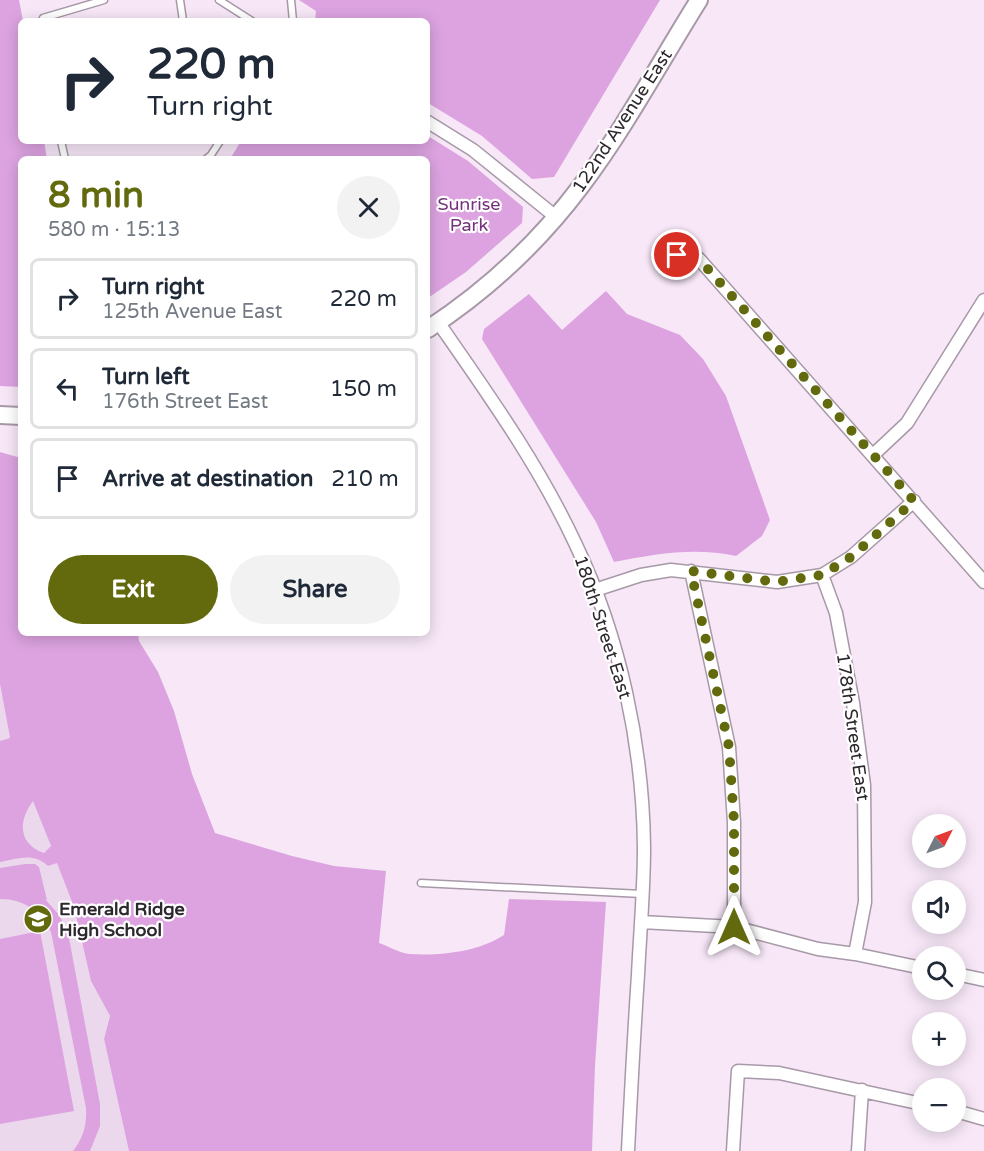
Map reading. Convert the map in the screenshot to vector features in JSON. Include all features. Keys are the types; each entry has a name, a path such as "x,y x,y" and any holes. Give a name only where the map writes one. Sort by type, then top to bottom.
{"street":[{"name":"122nd Avenue East","path":"433,326 492,282 556,217 609,146 699,0"},
{"path":"430,123 473,150 556,217"},
{"path":"677,255 699,259 984,582"},
{"path":"873,455 907,423 984,300"},
{"name":"180th Street East","path":"433,326 530,457 554,499 595,590 618,661 629,709 640,789 644,847 628,1151"},
{"path":"0,415 18,416"},
{"path":"595,590 641,574 671,570 777,582 822,575 851,557 914,501"},
{"path":"691,571 729,747 734,822 734,927"},
{"name":"178th Street East","path":"822,575 836,614 853,703 864,785 865,902 855,954"},
{"path":"641,922 734,927 818,949 912,966"},
{"path":"966,976 984,980"},
{"path":"733,1151 738,1071 779,1074 912,1102"},
{"path":"858,1151 862,1090"},
{"path":"966,1114 984,1119"}],"lane":[{"path":"43,18 104,0"},
{"path":"180,0 183,18"},
{"path":"219,0 247,18"},
{"path":"291,0 293,18"},
{"path":"421,883 642,894"}],"shaded area":[{"name":"Emerald Ridge High School","path":"0,684 10,739 74,907 91,981 110,1016 104,1039 129,1151 0,1151"}],"green space":[{"path":"0,0 19,0 22,18 18,18 18,144 44,144 46,156 18,156 18,387 0,386"},
{"path":"299,0 660,0 554,177 532,179 482,136 430,104 430,18 315,18 316,11"},
{"name":"Sunrise Park","path":"430,137 468,161 523,207 522,223 466,272 430,297 430,156 232,156 239,144 430,144"},
{"path":"606,291 627,314 680,335 703,359 726,396 770,520 762,536 736,556 690,552 660,554 614,562 596,522 482,339 484,329 529,294 562,330"},
{"path":"0,452 18,457 18,636 138,636 139,641 158,672 174,711 192,774 215,833 334,866 386,871 379,943 405,953 458,952 494,941 504,935 509,899 606,902 592,1151 129,1151 104,1039 110,1016 91,981 74,907 57,863 48,866 31,858 0,862 0,741 10,738 0,684","holes":["33,801 51,846 44,853 29,844 23,831 25,816"]},
{"path":"35,864 39,867 47,900 45,899 60,916 69,938 100,1104 100,1126 90,1151 73,1151 84,1131 86,1108 51,932 37,912 31,908 17,901 0,899 0,868"},
{"path":"40,931 74,1111 0,1124 0,939"}],"place":[{"name":"Emerald Ridge High School","path":"38,919"}],"route":[{"path":"677,255 699,259 914,501 851,557 822,575 777,582 691,571 729,747 734,822 734,927"}]}
